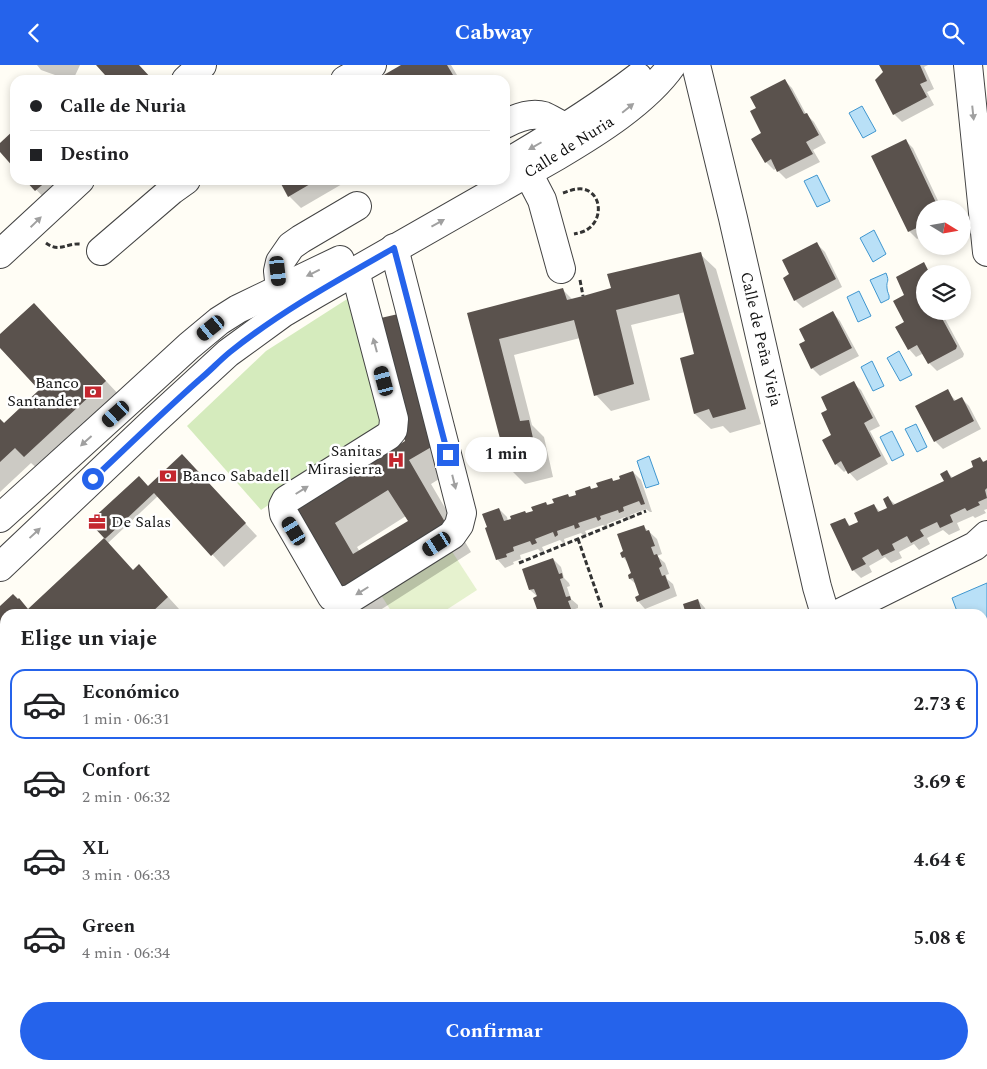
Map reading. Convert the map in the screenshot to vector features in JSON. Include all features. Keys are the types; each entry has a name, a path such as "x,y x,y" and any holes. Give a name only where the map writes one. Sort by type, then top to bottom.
{"street":[{"path":"191,75 202,65"},
{"path":"354,75 372,65"},
{"name":"Calle de Nuria","path":"517,168 566,128 612,97 653,65"},
{"name":"Calle de Nuria","path":"517,168 589,137 616,118 652,88 672,65"},
{"name":"Calle de Peña Vieja","path":"696,65 734,218 824,609"},
{"path":"968,65 987,252"},
{"path":"510,121 527,115 543,116 566,128"},
{"path":"517,168 542,200 571,276"},
{"path":"0,254 75,185"},
{"path":"102,251 179,185"},
{"path":"0,518 189,345 219,321 238,309 368,245 469,185"},
{"name":"Calle de Nuria","path":"0,567 228,353 283,313 394,248 491,185"},
{"path":"280,289 278,271 280,262 291,246 357,206"},
{"path":"355,271 394,419 393,430 388,436 286,500 283,506 284,514 332,597 340,601 350,599 452,535 459,525 462,513 394,248"},
{"path":"160,373 164,383 181,397"},
{"path":"129,401 144,409 153,422"},
{"path":"848,609 983,542"}],"path":[{"path":"560,194 571,190 584,189 595,197 598,204 598,215 592,226 586,231 572,235"},
{"path":"32,225 45,243 52,248 61,248 74,243 102,251"},
{"path":"571,276 583,296"},
{"path":"519,563 646,511"},
{"path":"578,539 602,609"}],"green space":[{"path":"355,294 388,425 261,510 187,426 266,351"},
{"path":"451,550 477,590 448,609 390,609 381,595"}],"water":[{"path":"862,106 876,131 863,138 849,113"},
{"path":"817,175 830,201 817,207 804,181"},
{"path":"874,230 886,254 873,262 860,238"},
{"path":"886,273 889,299 881,303 870,280"},
{"path":"859,291 871,316 858,322 847,297"},
{"path":"899,351 912,375 900,381 887,358"},
{"path":"872,361 884,386 873,391 861,367"},
{"path":"916,424 927,447 917,452 905,429"},
{"path":"892,431 904,455 892,461 880,437"},
{"path":"649,456 659,484 646,488 637,461"},
{"path":"987,583 987,609 956,609 952,598"}],"building":[{"path":"96,65 139,65 148,75 105,75"},
{"path":"401,65 447,65 453,75 384,75"},
{"path":"879,65 920,65 927,81 920,84 927,97 893,115 875,80 883,72"},
{"path":"785,79 804,114 807,113 819,135 806,142 813,154 777,172 771,159 765,163 751,139 761,133 750,111 756,108 750,97"},
{"path":"10,134 10,163 0,152 0,143"},
{"path":"906,139 935,200 916,200 916,228 908,232 871,156"},
{"path":"30,185 42,185 35,191"},
{"path":"282,185 308,185 288,197"},
{"path":"817,242 836,279 794,301 783,278 789,274 782,260"},
{"path":"701,252 746,409 713,418 709,409 694,414 680,358 694,354 679,294 616,310 634,384 594,396 574,320 499,339 520,421 529,420 538,461 508,469 467,313 563,288 567,300 583,296 611,288 607,274"},
{"path":"916,266 916,320 943,320 957,346 956,349 928,364 917,345 908,350 895,327 904,322 893,301 904,295 896,277"},
{"path":"34,303 106,381 24,457 15,448 0,462 0,419 4,423 39,390 0,348 0,334"},
{"path":"833,311 852,348 811,369 799,344 805,341 799,329"},
{"path":"407,312 440,442 409,460 449,529 340,598 288,511 405,441 372,320","holes":["388,490 408,521 353,554 335,523"]},
{"path":"854,381 873,418 864,423 881,456 848,474 841,461 835,465 822,440 831,435 821,413 827,410 821,397"},
{"path":"948,389 954,401 962,397 974,421 934,442 915,406"},
{"path":"182,454 246,523 211,556 154,493 105,539 89,522 139,476 148,486"},
{"path":"980,457 983,462 987,460 987,488 985,490 987,498 978,502 980,505 967,511 965,508 950,515 953,522 940,528 937,522 920,530 924,536 911,543 907,536 892,544 895,550 882,556 878,549 862,558 866,564 852,571 830,524 845,518 849,526 858,522 854,513 874,504 878,512 887,508 883,499 888,496 893,505 944,481 940,474 947,470 951,478 973,467 971,461"},
{"path":"633,471 645,504 641,505 639,501 623,507 624,511 619,513 618,510 600,516 601,519 598,521 596,517 578,523 580,527 575,529 574,525 557,531 558,535 555,537 553,532 535,539 537,543 532,545 530,541 513,547 514,551 506,554 507,557 496,560 482,514 499,508 504,521 511,519 510,516 525,511 526,513 533,511 531,507 546,502 547,505 554,503 552,499 568,494 569,497 576,495 575,491 590,486 591,489 598,487 596,483 612,478 613,481 620,479 619,476"},
{"path":"644,525 646,531 649,530 655,546 651,547 654,555 657,554 662,566 659,568 662,576 665,575 670,588 637,602 635,597 639,595 633,578 629,579 628,575 631,573 625,557 622,558 620,553 623,551 617,534"},
{"path":"104,538 133,570 139,564 168,597 155,609 28,609"},
{"path":"553,558 559,574 562,573 563,578 560,579 566,597 570,596 571,600 568,601 571,609 537,609 533,598 537,596 534,589 529,590 522,569"},
{"path":"13,594 28,609 0,609 0,606"},
{"path":"698,599 701,609 684,609 683,604"}],"place":[{"name":"Banco Santander","path":"93,392"},
{"name":"Sanitas Mirasierra","path":"396,460"},
{"name":"Banco Sabadell","path":"168,476"},
{"name":"De Salas","path":"97,522"}],"route":[{"path":"93,479 228,353 283,313 394,248 448,455"}]}
